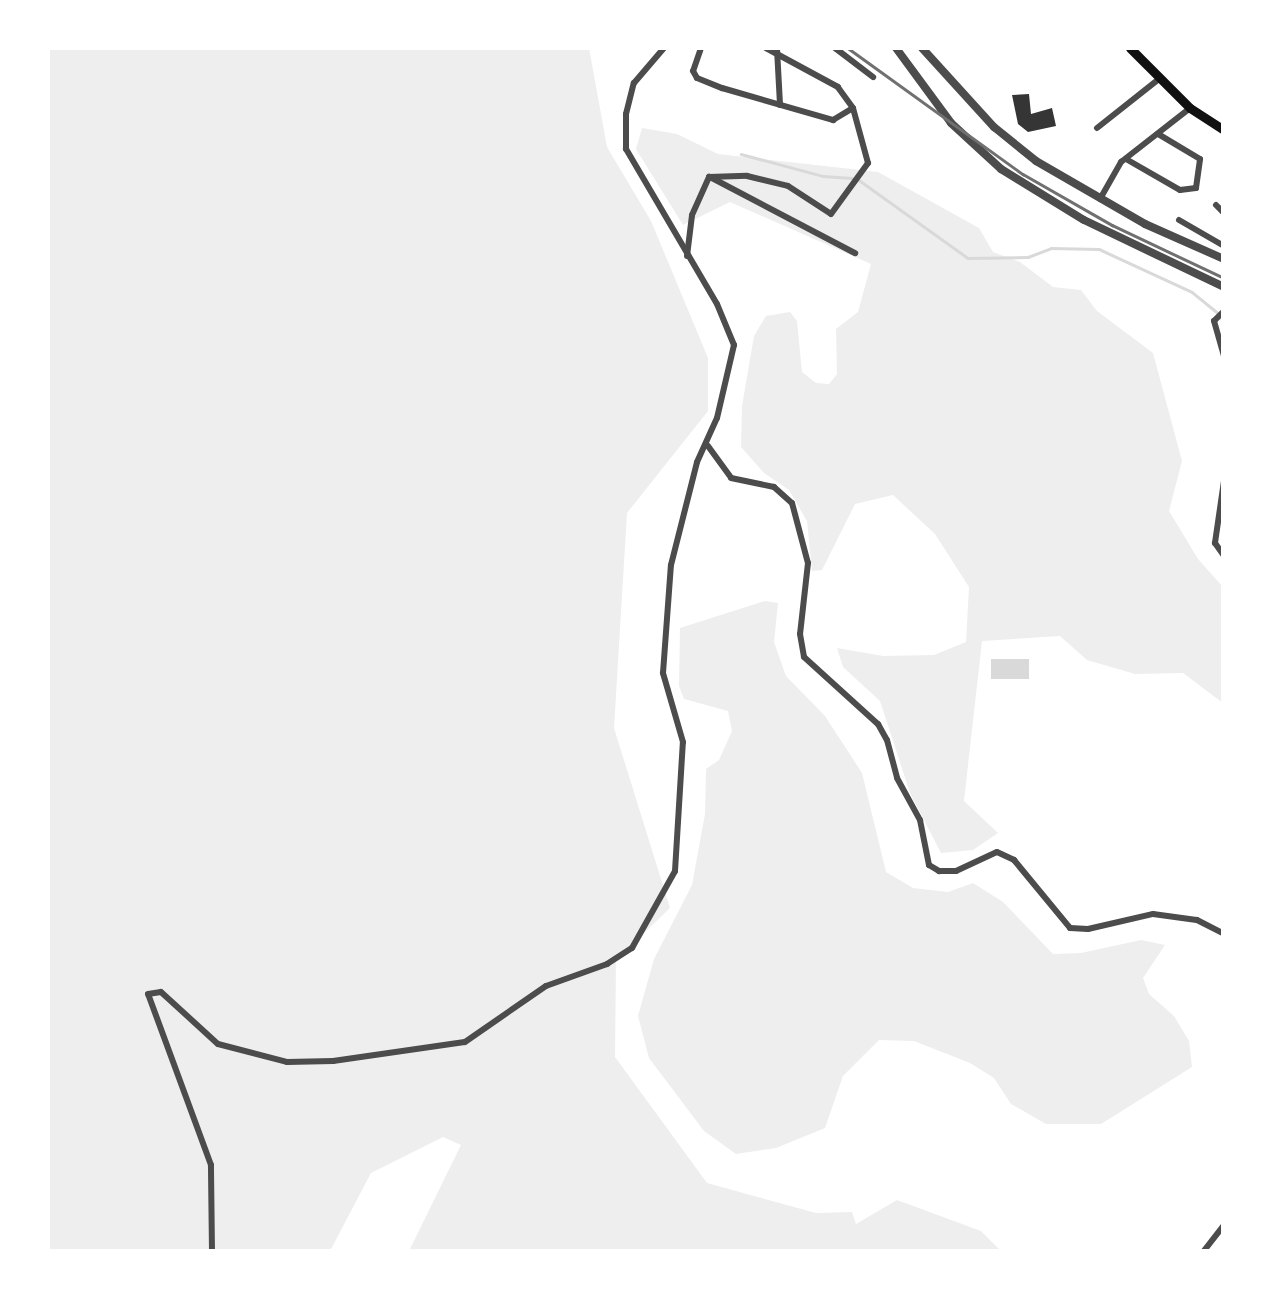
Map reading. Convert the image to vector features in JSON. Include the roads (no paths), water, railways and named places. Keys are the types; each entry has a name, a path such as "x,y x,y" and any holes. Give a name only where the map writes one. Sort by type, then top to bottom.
{"main road":[{"path":"1130,48 1190,108 1224,130"}],"street":[{"path":"212,1252 211,1165 148,994 162,992 218,1044 287,1062 333,1061 465,1042 546,986 607,964 632,948 675,871 683,742 663,673 671,565 697,462 708,446 734,345 718,304 626,149 626,114 634,83 664,48"},
{"path":"701,48 693,70 697,78 833,120 853,108"},
{"path":"709,177 747,176 788,186 832,214 868,163 853,108 838,87 776,49 766,48"},
{"path":"835,48 873,78"},
{"path":"896,48 951,123 1001,169 1084,220 1224,287"},
{"path":"922,48 1020,150 1100,199 1224,260"},
{"path":"776,49 780,105"},
{"path":"919,77 924,65 938,65"},
{"path":"1097,128 1160,78"},
{"path":"1100,199 1126,158 1190,108"},
{"path":"1126,158 1180,190 1196,188 1200,160 1158,134"},
{"path":"687,256 692,215 709,177"},
{"path":"709,177 856,253"},
{"path":"1216,206 1224,213"},
{"path":"1179,220 1224,246"},
{"path":"1224,311 1214,321 1224,357"},
{"path":"708,446 730,478 774,487 792,503 808,562 800,634 804,658 878,724 888,740 897,778 920,820 929,864 938,871 956,871 997,852 1014,860 1070,928 1088,929 1154,914 1197,920 1224,934"},
{"path":"1224,480 1215,543 1224,556"},
{"path":"1203,1252 1224,1225"}],"waterway":[{"path":"741,154 823,176 852,178"},
{"path":"859,180 968,258 1028,257 1051,248 1099,249 1192,292 1218,313"},
{"path":"1222,319 1224,331"},
{"path":"1224,512 1224,546"}],"railway":[{"path":"848,48 1023,174 1112,225 1224,278"}]}
